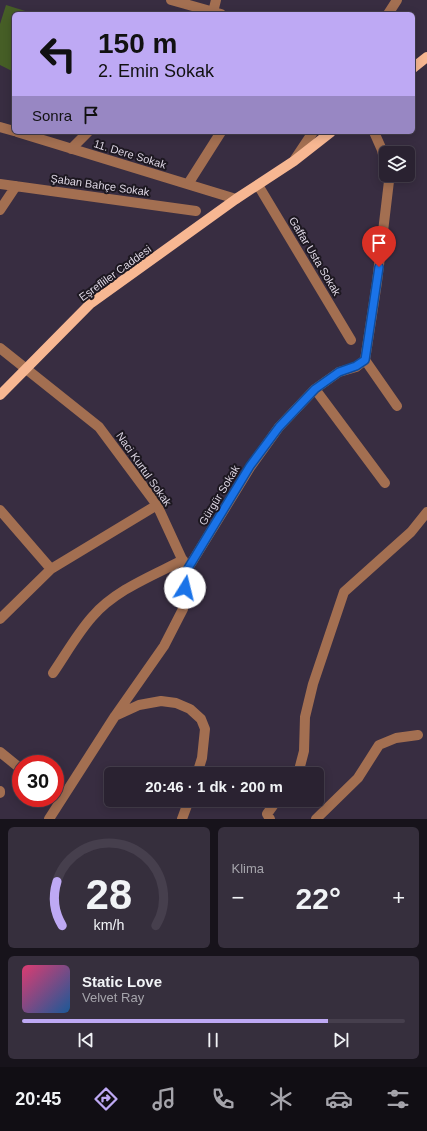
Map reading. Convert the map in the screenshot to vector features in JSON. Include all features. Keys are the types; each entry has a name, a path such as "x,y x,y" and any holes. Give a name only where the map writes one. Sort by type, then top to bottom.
{"main road":[{"path":"415,66 427,57"},
{"name":"Eşrefliler Caddesi","path":"0,395 90,304 236,199 294,161 328,134"}],"street":[{"path":"171,0 208,12"},
{"path":"211,12 216,0"},
{"path":"389,12 397,0"},
{"path":"0,127 12,130"},
{"name":"11. Dere Sokak","path":"23,134 236,199"},
{"path":"71,149 86,134"},
{"path":"188,184 219,134"},
{"path":"294,161 312,134"},
{"path":"375,134 380,146"},
{"path":"389,182 377,282 365,360 397,406"},
{"name":"Şaban Bahçe Sokak","path":"0,184 196,211"},
{"name":"Gaffar Usta Sokak","path":"258,185 351,340"},
{"path":"0,210 16,186"},
{"name":"Naci Kurtul Sokak","path":"0,348 99,427 157,505 187,570 183,609 164,646 64,790"},
{"name":"Gürgür Sokak","path":"187,570 250,466 279,427 315,389 339,372 356,366 365,360"},
{"path":"315,389 385,483"},
{"path":"0,619 52,569 157,505"},
{"path":"0,510 52,569"},
{"path":"300,767 304,751 305,717 313,684 344,592 411,532 427,512"},
{"path":"53,672 92,617 109,602 137,583 183,560"},
{"path":"115,716 139,705 161,701 176,702 190,709 201,719 205,729 202,758 199,767"},
{"path":"316,819 358,778 379,745 396,738 418,735"},
{"path":"0,752 12,762"},
{"name":"Naci Kurtul Sokak","path":"49,819 54,807"},
{"path":"182,819 187,807"},
{"path":"270,819 267,814 272,807"}],"green space":[{"path":"6,5 29,12 12,12 12,71 0,65 0,24"}],"route":[{"path":"185,588 187,570 250,466 279,427 315,389 339,372 356,366 365,360 379,267"}]}
